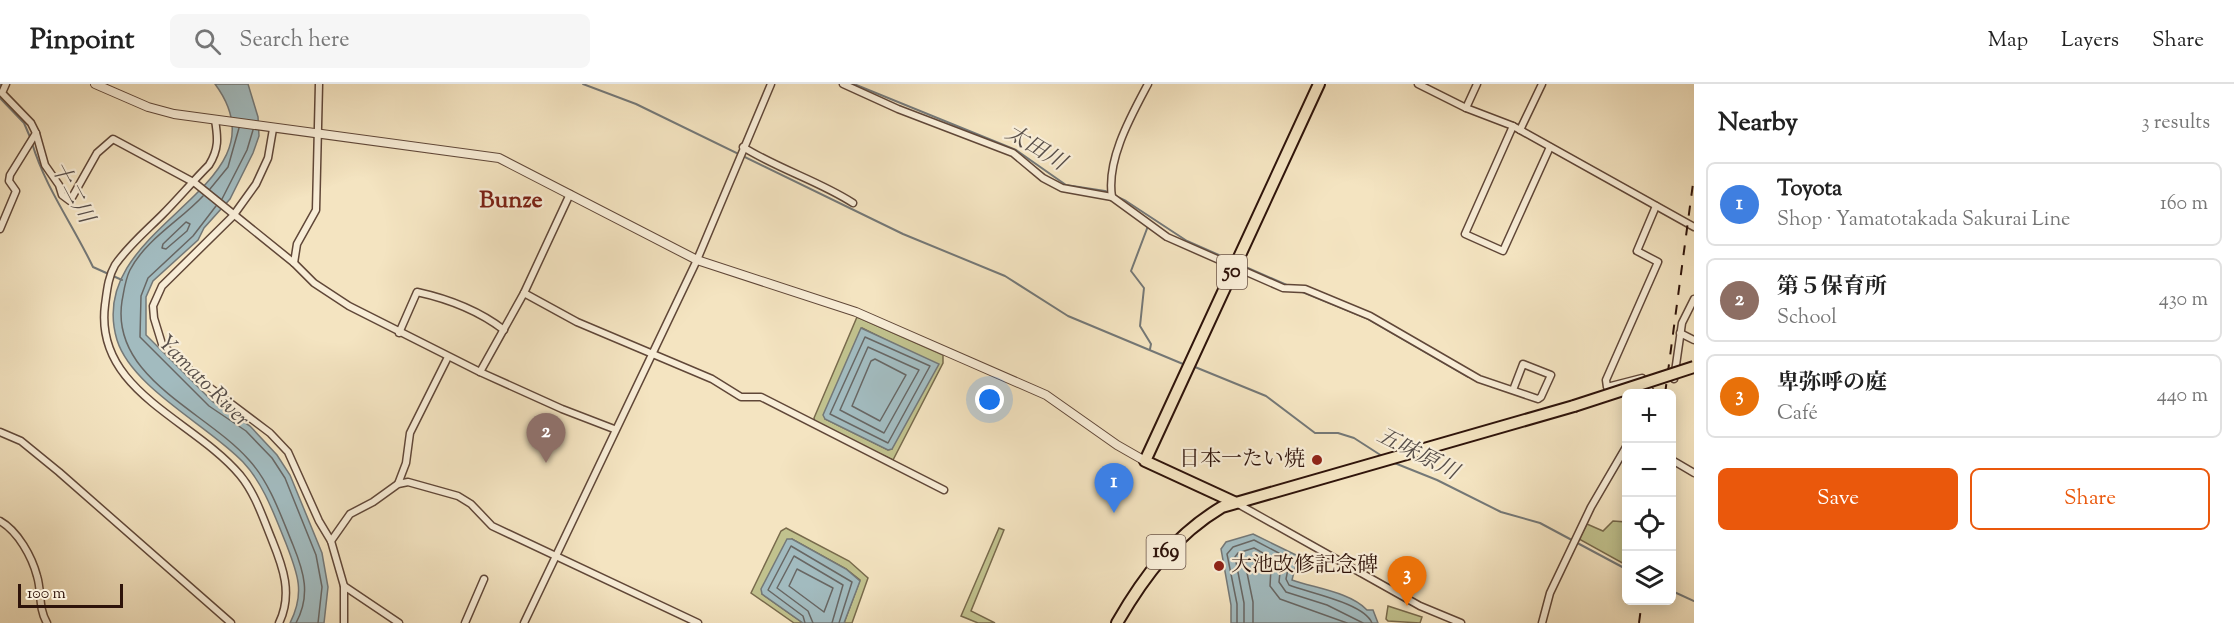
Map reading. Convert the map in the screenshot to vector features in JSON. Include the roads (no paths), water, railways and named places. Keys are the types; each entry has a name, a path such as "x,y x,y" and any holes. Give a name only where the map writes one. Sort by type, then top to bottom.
{"main road":[{"name":"50","path":"1145,460 1319,84"},
{"name":"169","path":"1117,623 1168,550 1203,519 1234,502 1574,406 1694,368"},
{"path":"1145,460 1234,502"}],"street":[{"path":"6,84 2,93 31,123 45,165 59,185 62,195 70,201 97,153 113,140 193,183 294,263 314,283 349,306 480,372 562,409 614,429"},
{"path":"96,84 148,107 218,120 499,158 697,260 856,312 1046,395 1117,445 1145,460"},
{"path":"294,263 297,244 316,210 319,84"},
{"path":"524,623 614,429 697,260 771,84"},
{"path":"843,84 898,109 1013,153 1043,178 1062,188 1112,197 1167,237 1283,288 1305,289 1370,316 1479,379 1538,399 1541,398 1551,375 1523,364 1513,390"},
{"path":"1112,197 1111,171 1135,109 1148,84"},
{"path":"1418,84 1466,108 1513,126 1694,227"},
{"path":"1466,108 1477,84"},
{"path":"1520,130 1542,84"},
{"path":"218,120 219,141 216,155 193,183 128,249 114,267 108,284 105,339 119,370 156,406 209,446 239,474 251,490 280,561 287,586 279,623"},
{"path":"1513,126 1465,234 1503,251 1550,147"},
{"path":"270,128 268,159 256,184 232,215 162,286 153,306 162,344 209,387 270,432 288,453 319,521 331,541 344,586 344,623"},
{"path":"0,229 16,191 9,181 10,175 36,133"},
{"path":"743,147 771,164 853,203"},
{"path":"480,372 524,293 570,194"},
{"path":"1649,389 1642,378 1607,387 1606,380 1658,262 1637,251 1656,206"},
{"path":"399,333 417,292 446,299 487,316 504,330"},
{"path":"524,293 577,322 712,379 741,397 761,397 944,490"},
{"path":"1674,379 1680,333 1694,299"},
{"path":"1680,333 1694,340"},
{"path":"398,484 406,463 410,434 448,357"},
{"path":"0,432 21,441 59,472 231,623"},
{"path":"1542,623 1550,593 1590,507 1622,454"},
{"path":"1676,462 1693,471"},
{"path":"331,541 345,518 398,484 408,482 458,496 471,504 492,526 698,623"},
{"path":"1255,512 1252,505 1264,494"},
{"path":"1234,502 1420,606 1461,623"},
{"path":"0,521 17,536 38,576 42,615 47,623"},
{"path":"465,623 484,579"},
{"path":"344,586 399,623"}],"water":[{"path":"215,84 248,84 258,117 259,136 230,199 204,228 198,240 153,281 146,297 146,335 213,402 250,426 277,455 290,475 322,553 328,587 324,623 290,623 298,601 296,572 272,510 250,470 228,448 154,390 125,358 117,340 114,300 129,265 153,235 209,180 228,152 232,120"},
{"path":"861,328 939,364 892,449 888,450 825,419 823,415"},
{"path":"1253,534 1298,556 1292,580 1331,591 1351,599 1367,610 1373,610 1378,623 1231,623 1231,605 1221,549 1226,542"},
{"path":"787,539 792,539 846,569 860,581 844,623 803,623 762,594 761,589"}],"waterway":[{"path":"583,84 636,104 903,234 1005,276 1068,316 1183,364"},
{"name":"太田川","path":"854,84 1016,150 1066,185 1105,191 1126,201 1187,241 1228,259"},
{"name":"十二川","path":"0,98 24,123 30,137"},
{"name":"十二川","path":"32,143 44,175 93,267 122,280"},
{"name":"五味原川","path":"1148,226 1131,271 1144,288 1140,326 1151,344 1150,349"},
{"name":"太田川","path":"1241,265 1289,286"},
{"name":"太田川","path":"1300,291 1366,318 1468,377"},
{"name":"五味原川","path":"1195,367 1266,396 1315,433 1338,433 1354,438 1382,456"},
{"name":"五味原川","path":"1392,462 1437,480 1501,512 1540,523 1622,567"},
{"name":"五味原川","path":"1676,593 1694,601"}],"railway":[{"path":"1666,389 1694,176"},
{"path":"1639,623 1641,605"}],"place":[{"name":"日本一たい焼","path":"1317,460"},
{"name":"第５保育所","path":"546,463"},
{"name":"Toyota","path":"1114,513"},
{"name":"大池改修記念碑","path":"1219,566"},
{"name":"卑弥呼の庭","path":"1407,606"}],"district":[{"name":"Bunze","path":"511,201"}],"water label":[{"name":"Yamato River","path":"203,382"}]}
